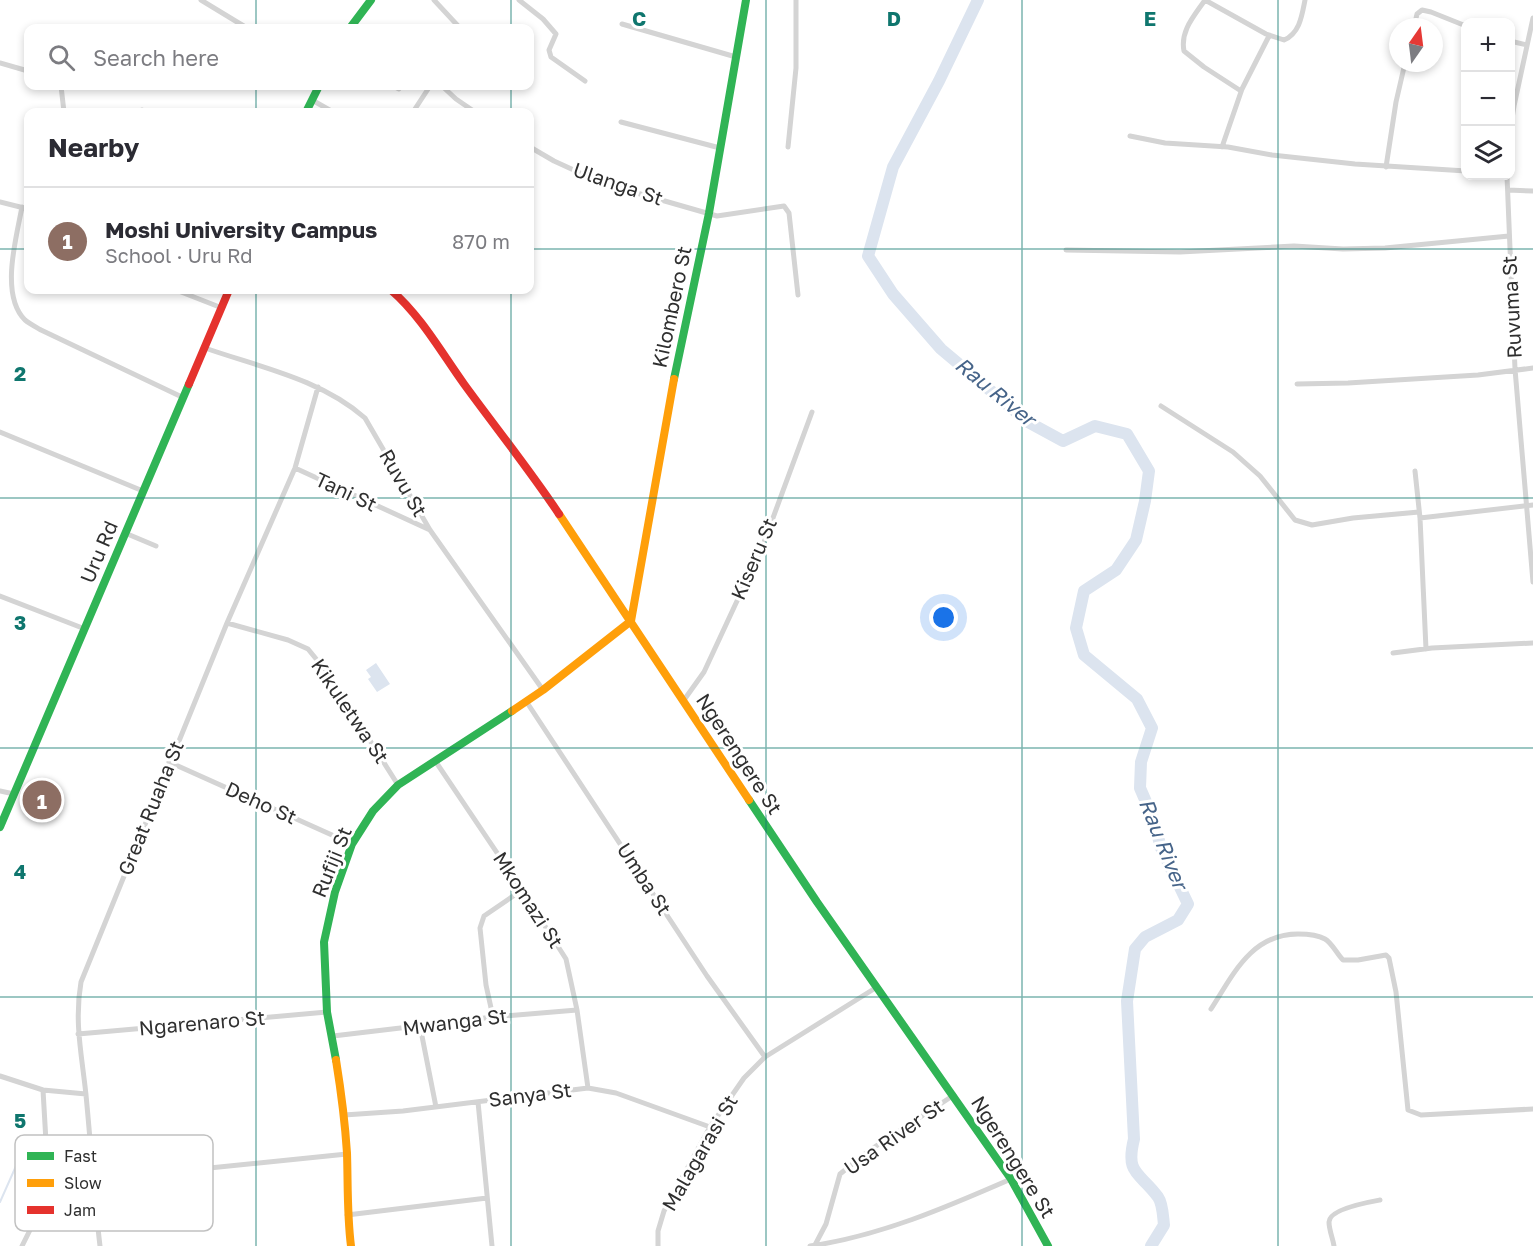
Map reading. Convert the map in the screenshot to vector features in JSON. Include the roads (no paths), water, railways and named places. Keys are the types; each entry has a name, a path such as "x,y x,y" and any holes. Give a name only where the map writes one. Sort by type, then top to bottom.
{"street":[{"path":"201,0 240,24"},
{"path":"353,24 371,0"},
{"path":"434,0 456,24"},
{"path":"519,0 543,19 556,34 549,50 551,57 585,81"},
{"name":"Kilombero St","path":"631,621 665,420 709,213 746,0"},
{"path":"788,147 796,68 796,0"},
{"path":"1241,91 1203,67 1184,51 1183,42 1186,30 1205,0 1269,36 1284,40 1293,35 1301,19 1305,0"},
{"path":"1416,18 1418,12 1422,10 1461,24"},
{"path":"1511,126 1533,18"},
{"path":"622,24 736,57"},
{"path":"1222,147 1241,91 1269,36"},
{"path":"1515,42 1527,45"},
{"path":"0,63 24,70"},
{"path":"1386,167 1403,72"},
{"path":"61,90 64,108"},
{"path":"308,108 317,90"},
{"path":"416,108 427,90"},
{"path":"446,90 470,108"},
{"path":"312,100 326,108"},
{"path":"621,122 720,148"},
{"path":"1130,136 1165,143 1222,147 1272,155 1386,167 1461,171"},
{"name":"Ulanga St","path":"534,149 602,183 709,213 724,216 785,207 789,213 798,295"},
{"name":"Ruvuma St","path":"1507,180 1515,369 1530,505 1533,582"},
{"path":"1508,190 1533,191"},
{"path":"0,202 22,207 9,281 10,294 24,319 41,330 184,398"},
{"path":"1066,250 1180,252 1294,246 1385,248 1509,236"},
{"path":"186,294 222,308"},
{"name":"Uru Rd","path":"0,827 228,294"},
{"name":"Ngerengere St","path":"396,294 409,306 531,472 817,902 1011,1179 1048,1246"},
{"name":"Ruvu St","path":"205,348 318,387 350,405 364,418 430,530 543,690"},
{"path":"1297,384 1478,375 1533,368"},
{"name":"Great Ruaha St","path":"89,1135 78,1034 81,982 227,623 295,468 318,387"},
{"path":"1161,405 1242,460 1260,476 1295,520 1312,525 1353,518 1419,515 1530,505"},
{"name":"Kiseru St","path":"684,700 704,672 763,545 812,412"},
{"path":"0,432 142,491"},
{"name":"Tani St","path":"295,468 430,530"},
{"path":"1415,471 1425,649"},
{"path":"125,533 156,546"},
{"path":"0,596 85,629"},
{"name":"Rufiji St","path":"351,1246 347,1215 347,1154 344,1115 333,1036 327,1012 324,942 335,892 352,844 373,811 398,785 543,690 631,621"},
{"name":"Kikuletwa St","path":"227,623 288,640 308,649 332,679 398,785"},
{"path":"1393,653 1533,643"},
{"name":"Umba St","path":"526,701 707,976 765,1057"},
{"name":"Deho St","path":"170,762 352,844"},
{"name":"Mkomazi St","path":"436,762 566,959 577,1010 588,1089"},
{"path":"0,791 14,794"},
{"path":"493,1017 485,974 480,922 484,916 522,890"},
{"path":"1210,1009 1249,952 1276,938 1290,934 1327,939 1343,960 1386,955 1389,958 1396,992 1408,1110 1421,1115 1533,1109"},
{"name":"Malagarasi St","path":"658,1246 658,1231 664,1211 710,1127 744,1078 765,1057 877,987"},
{"name":"Mwanga St","path":"333,1036 493,1017 577,1010"},
{"name":"Ngarenaro St","path":"78,1034 327,1012"},
{"path":"420,1026 436,1107"},
{"path":"0,1076 44,1090 86,1094"},
{"name":"Sanya St","path":"344,1115 588,1089 616,1093 710,1127"},
{"path":"44,1090 46,1135"},
{"name":"Usa River St","path":"815,1245 826,1224 840,1174 954,1095"},
{"path":"478,1102 492,1246"},
{"path":"213,1168 347,1154"},
{"path":"810,1246 859,1237 887,1228 1011,1179"},
{"path":"347,1215 487,1198"},
{"path":"1334,1246 1328,1221 1330,1217 1336,1212 1380,1200"},
{"path":"22,1246 30,1231"},
{"name":"Great Ruaha St","path":"98,1231 100,1246"}],"waterway":[{"name":"Rau River","path":"978,0 939,81 893,167 868,256 893,294 941,349 1028,422 1063,441 1095,426 1127,434 1149,471 1136,540 1116,570 1084,591 1076,628 1084,655 1137,699 1152,728 1141,762 1140,788 1153,818 1161,848 1188,904 1178,920 1145,937 1135,949 1127,1001 1134,1139 1131,1160 1136,1172 1158,1197 1163,1214 1164,1225 1151,1246"},
{"path":"0,1202 15,1168"}],"place":[{"name":"Moshi University Campus","path":"42,800"}]}
